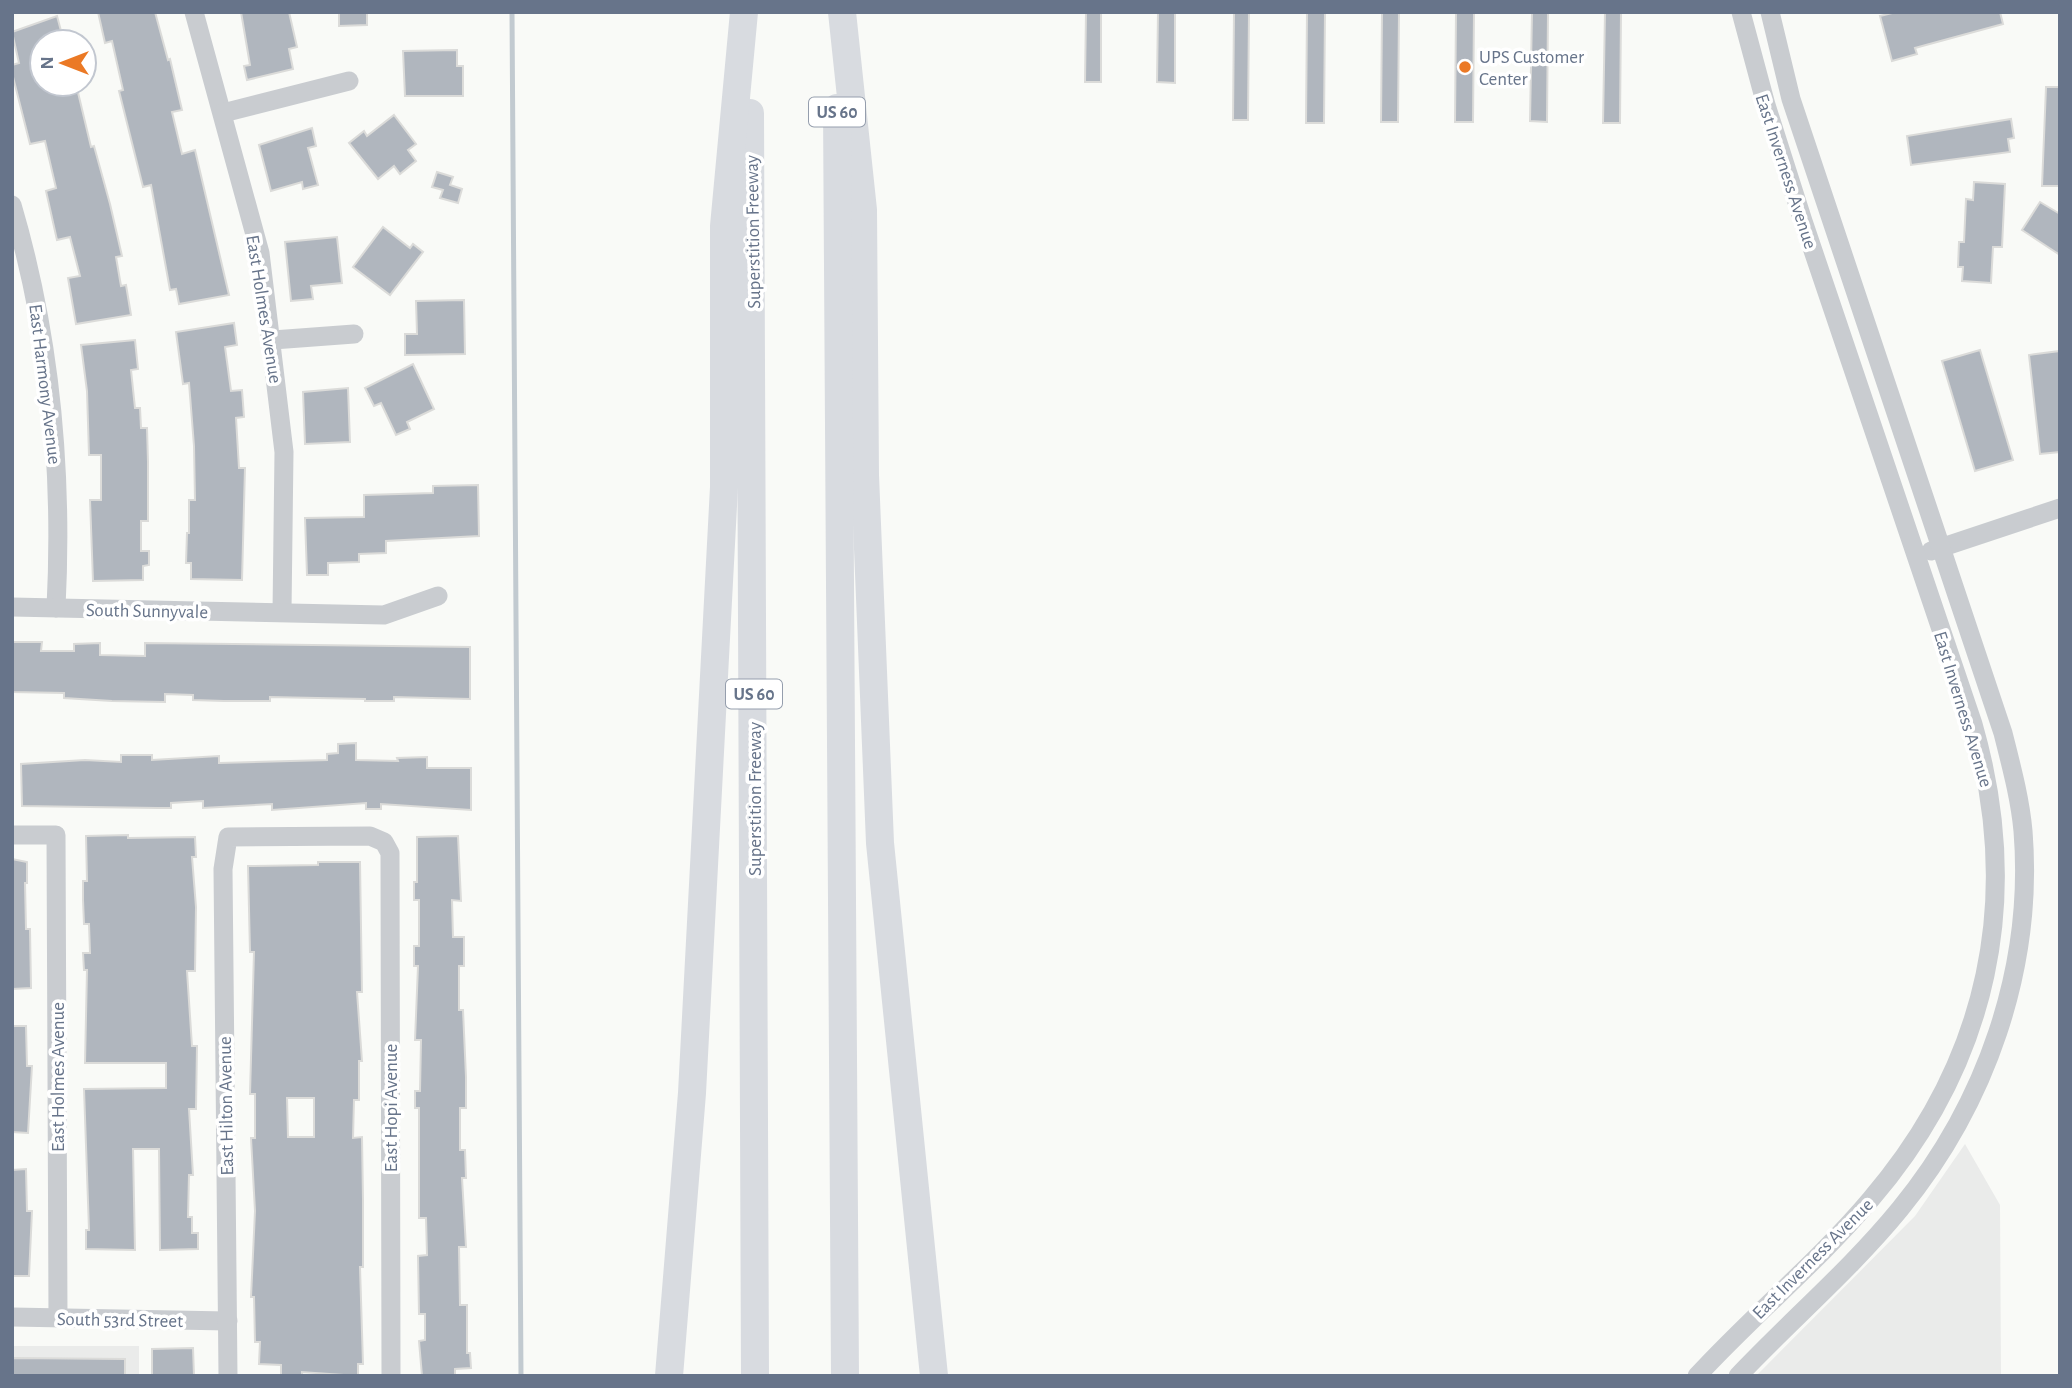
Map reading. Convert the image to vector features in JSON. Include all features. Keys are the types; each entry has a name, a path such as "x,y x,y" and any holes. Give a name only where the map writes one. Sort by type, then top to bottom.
{"highway":[{"path":"669,1376 692,1093 724,487 724,226 746,12"},
{"name":"Superstition Freeway","path":"746,12 753,236 755,1376"},
{"path":"840,12 863,210 865,475 880,843 934,1376"},
{"name":"US 60","path":"840,12 836,212 845,1376"}],"street":[{"name":"East Holmes Avenue","path":"194,12 260,253 273,340 284,452 282,612"},
{"name":"East Inverness Avenue","path":"1697,1376 1869,1202 1912,1148 1959,1062 1983,991 1994,925 1994,825 1984,763 1766,106 1741,12"},
{"name":"East Inverness Avenue","path":"1738,1375 1899,1211 1938,1159 1966,1110 1989,1059 2009,994 2021,928 2024,857 2014,775 2003,733 1791,99 1770,12"},
{"path":"223,113 349,81"},
{"path":"1766,106 1791,99"},
{"name":"East Harmony Avenue","path":"12,205 40,318 56,428 60,527 56,608"},
{"path":"273,340 354,334"},
{"path":"1917,555 2060,508"},
{"name":"South Sunnyvale","path":"12,607 384,615 438,596"},
{"name":"East Holmes Avenue","path":"12,835 56,835 58,1318"},
{"name":"East Hopi Avenue","path":"228,837 370,836 384,842 390,853 391,1376"},
{"name":"East Hilton Avenue","path":"228,837 222,869 228,1376"},
{"path":"1994,925 2021,928"},
{"name":"South 53rd Street","path":"12,1317 228,1321"},
{"path":"1719,1351 1738,1375"}],"shaded area":[{"path":"1965,1144 2000,1205 2001,1376 1756,1376 1915,1216"},
{"path":"12,1346 139,1346 139,1376 12,1376"}],"building":[{"path":"98,12 155,12 182,110 172,112 182,154 195,150 229,295 179,304 176,289 170,290 151,185 143,187 119,91 123,90 112,41 105,43"},
{"path":"241,12 289,12 297,47 289,49 293,69 247,80 244,66 250,65"},
{"path":"339,12 367,12 367,25 339,26"},
{"path":"1086,12 1101,12 1101,82 1085,82"},
{"path":"1158,12 1175,12 1175,83 1157,82"},
{"path":"1234,12 1249,12 1248,120 1233,120"},
{"path":"1307,12 1325,12 1324,123 1306,123"},
{"path":"1382,12 1399,12 1398,122 1381,122"},
{"name":"UPS Customer Center","path":"1456,12 1474,12 1473,122 1455,122"},
{"name":"UPS Customer Center","path":"1532,12 1548,12 1547,122 1530,121"},
{"name":"UPS Customer Center","path":"1605,12 1621,12 1620,123 1603,123"},
{"path":"1896,12 2000,12 2003,24 1915,48 1917,54 1892,61 1880,16"},
{"path":"57,16 60,28 28,28 28,98 79,98 91,147 94,146 110,204 122,256 116,257 121,286 126,285 131,315 76,324 68,278 80,276 70,237 57,240 46,191 56,188 45,141 30,144 12,73 12,65 19,63 12,32"},
{"path":"457,50 457,66 463,66 463,96 405,96 403,51"},
{"path":"2046,87 2060,87 2060,186 2042,186"},
{"path":"394,115 416,144 408,150 416,161 400,174 394,166 378,179 349,143 364,131 367,136"},
{"path":"2011,119 2014,138 2008,139 2010,152 1911,165 1907,136"},
{"path":"312,128 316,146 308,148 318,185 303,189 302,182 271,191 259,145"},
{"path":"437,172 453,177 450,185 462,189 458,203 440,198 443,190 432,187"},
{"path":"1974,182 2005,184 2002,247 1993,247 1991,283 1962,281 1963,267 1958,267 1959,242 1964,242 1966,199 1973,200"},
{"path":"2040,202 2060,214 2060,255 2022,230"},
{"path":"383,227 410,248 413,244 423,252 390,295 353,267"},
{"path":"337,237 342,283 311,286 313,299 291,301 285,242"},
{"path":"464,300 465,354 405,355 405,334 417,334 416,301"},
{"path":"234,323 237,345 225,347 231,391 242,390 244,417 236,418 239,468 245,468 242,580 191,579 191,563 186,563 189,500 195,500 194,446 189,383 183,384 176,332"},
{"path":"135,340 138,369 131,370 135,408 140,408 141,428 147,428 148,462 148,521 141,521 141,551 149,551 149,565 143,566 143,580 93,581 90,500 101,500 101,455 89,455 87,391 81,345"},
{"path":"1980,350 2013,460 1975,471 1942,361"},
{"path":"2060,351 2060,452 2040,454 2029,355"},
{"path":"413,364 434,409 407,422 410,429 396,435 381,403 374,406 365,388"},
{"path":"348,388 350,442 305,444 303,392"},
{"path":"478,485 479,536 386,541 386,553 359,554 359,562 328,563 328,575 307,575 305,518 364,517 364,495 433,493 433,486"},
{"path":"12,642 42,642 41,651 74,651 74,644 100,643 100,655 145,656 145,643 470,647 470,699 394,697 394,701 365,701 270,697 270,701 224,701 193,700 193,695 165,694 165,702 64,698 64,693 12,692"},
{"path":"356,743 356,760 398,761 397,758 427,757 427,768 471,768 471,810 381,804 381,809 366,809 366,803 272,810 272,804 203,808 203,801 171,803 171,808 22,806 21,764 85,760 121,762 121,755 152,755 152,760 219,756 219,763 327,760 327,754 338,753 338,744"},
{"path":"128,835 128,838 195,837 196,857 192,857 196,907 195,971 187,971 192,1046 197,1046 196,1109 189,1109 193,1175 189,1175 188,1217 192,1217 192,1233 198,1233 198,1249 160,1250 159,1149 133,1149 135,1250 86,1249 86,1230 89,1230 84,1089 166,1088 166,1063 85,1063 87,970 84,970 83,953 90,953 89,924 84,924 83,900 83,881 87,881 86,836"},
{"path":"458,836 461,901 452,900 453,937 464,937 464,966 459,966 459,1010 463,1010 466,1077 466,1108 460,1108 460,1150 465,1150 466,1178 462,1178 466,1247 459,1247 460,1305 467,1305 467,1353 470,1353 471,1368 455,1369 455,1376 422,1376 419,1341 425,1340 425,1314 419,1314 418,1256 427,1255 426,1218 419,1218 419,1108 415,1108 415,1091 420,1091 421,1040 415,1040 418,966 414,966 414,946 419,946 419,900 414,900 414,882 417,882 417,837"},
{"path":"12,859 27,862 26,929 30,929 31,988 12,989"},
{"path":"318,862 360,862 362,992 357,992 362,1061 359,1061 359,1100 354,1100 353,1138 362,1137 363,1267 360,1267 363,1364 358,1364 358,1376 302,1372 302,1376 281,1376 281,1365 259,1364 260,1342 255,1342 254,1297 251,1297 255,1211 251,1138 255,1138 255,1094 250,1094 254,952 250,952 248,866 318,865","holes":["287,1098 314,1098 314,1137 288,1137"]},
{"path":"12,1026 26,1026 27,1066 32,1066 28,1133 12,1132"},
{"path":"26,1169 27,1211 32,1211 29,1276 12,1276 12,1170"},
{"path":"193,1348 194,1376 152,1376 152,1349"},
{"path":"12,1358 125,1359 125,1376 12,1376"}],"waterway":[{"path":"512,12 521,1376"}],"place":[{"name":"UPS Customer Center","path":"1465,67"}]}
